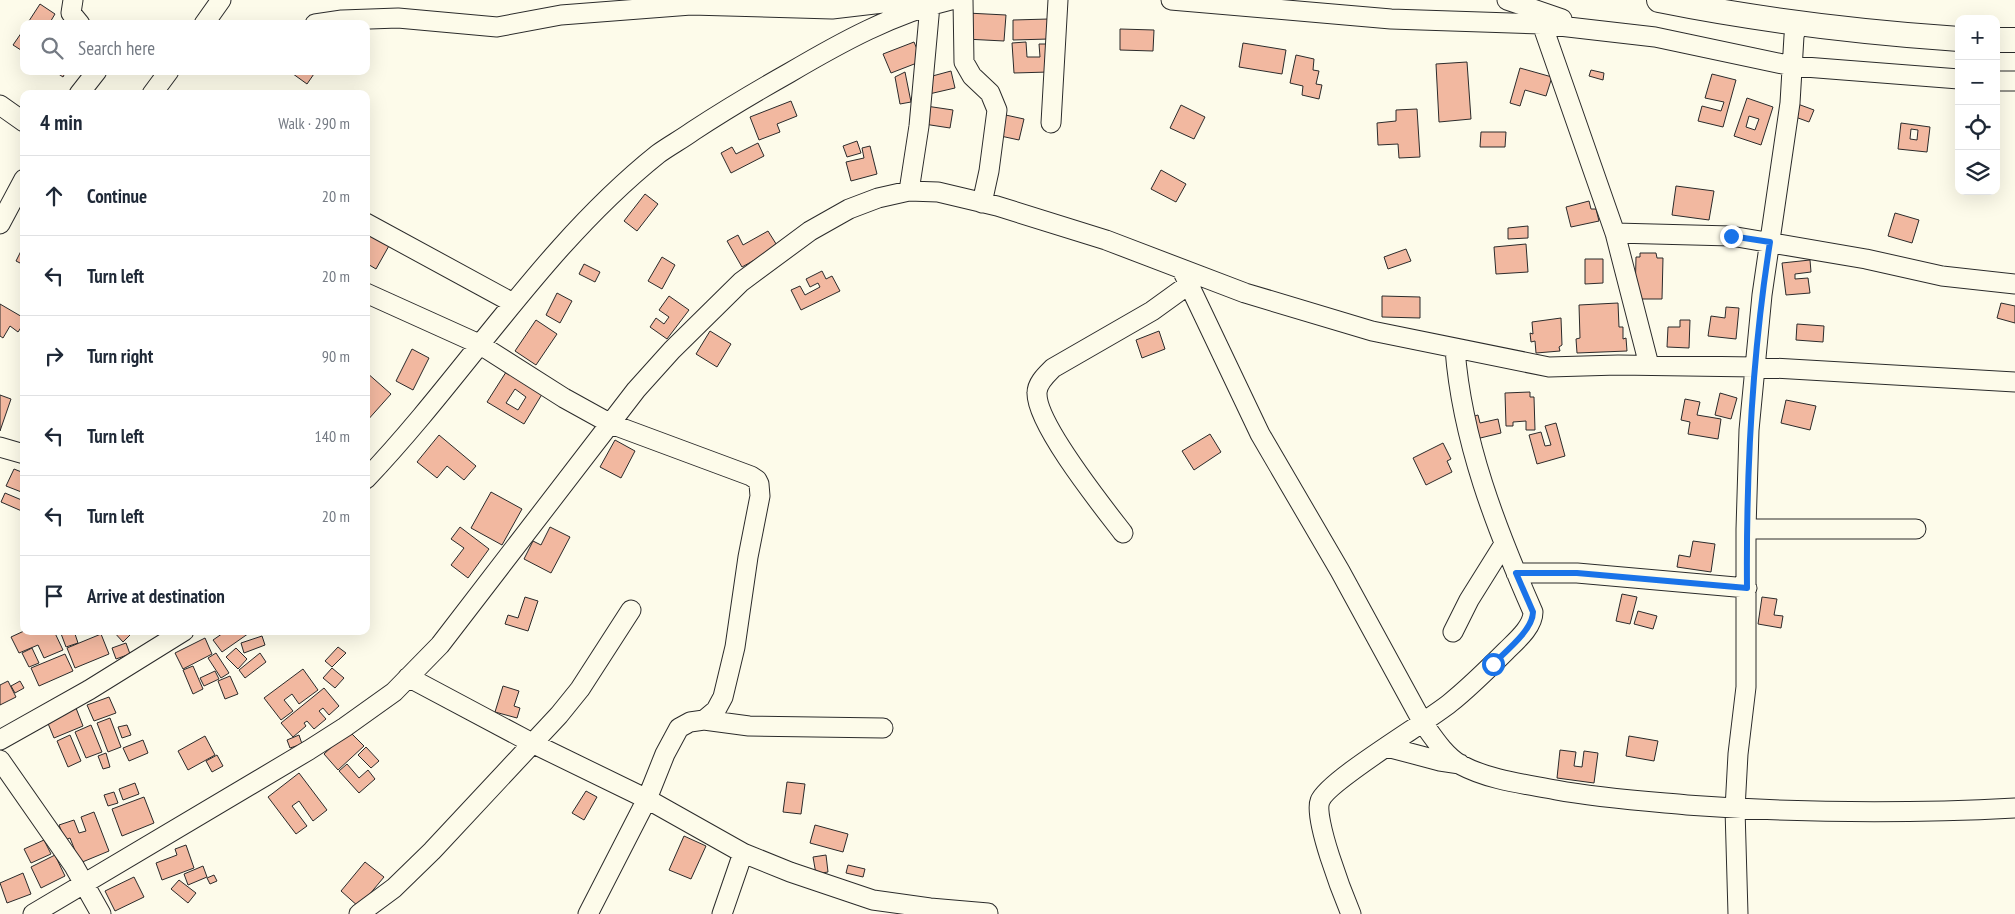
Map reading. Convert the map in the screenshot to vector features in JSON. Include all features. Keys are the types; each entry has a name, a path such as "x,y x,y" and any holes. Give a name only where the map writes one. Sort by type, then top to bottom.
{"main road":[{"path":"1659,0 1714,5 1798,24 1887,34 1955,38"},
{"path":"2000,40 2015,40"}],"street":[{"path":"73,0 71,13 77,20"},
{"path":"207,20 221,0"},
{"path":"963,0 964,62 972,76 990,93 996,110 989,171 982,203"},
{"path":"1051,123 1058,0"},
{"path":"1171,0 1391,19 1542,24 1655,37 1792,66 1955,79"},
{"path":"1506,0 1594,30"},
{"path":"342,20 379,18 497,27 561,15 735,2 832,8 883,3 938,3"},
{"path":"909,191 938,3"},
{"path":"370,474 436,400 513,303 611,195 659,154 731,106 807,62 878,26 938,3"},
{"path":"1542,24 1615,233 1649,365"},
{"path":"1738,914 1735,808 1746,687 1746,530 1749,430 1762,295 1775,192 1790,103 1794,36 1798,24"},
{"path":"82,90 94,75"},
{"path":"155,90 166,75"},
{"path":"2000,81 2015,81"},
{"path":"0,105 20,119"},
{"path":"0,224 20,186"},
{"path":"33,914 309,750 386,697 440,645 636,390 740,282 810,231 849,209 878,198 909,191 938,192 996,206 1106,240 1185,278 1245,293 1372,331 1549,367 1649,365 1755,367 2015,382"},
{"path":"370,225 513,303"},
{"path":"1615,233 1721,236 1770,242 1866,259 1942,276 2015,284"},
{"path":"1124,533 1078,473 1063,450 1038,407 1036,392 1042,380 1053,368 1152,311 1185,278"},
{"path":"1185,278 1260,434 1335,563 1423,724 1439,745 1460,764"},
{"path":"370,295 479,344 564,398 611,424 751,476 757,480 760,496 727,685 716,710 704,720"},
{"path":"1350,914 1340,890 1318,812 1320,801 1328,790 1450,704 1513,644 1533,618 1533,612 1504,544 1468,434 1456,371 1455,349"},
{"path":"0,447 20,453"},
{"path":"1746,530 1916,529"},
{"path":"1453,632 1504,544"},
{"path":"1516,573 1577,573 1747,588"},
{"path":"359,914 394,888 432,852 532,743 580,689 631,610"},
{"path":"0,740 89,690 178,635"},
{"path":"408,677 532,743 647,799 744,853 871,907 930,908 988,913"},
{"path":"588,914 647,799 664,754 678,728 690,722 704,720 750,726 883,728"},
{"path":"1387,747 1440,761 1460,764 1481,773 1515,782 1598,798 1735,808 1870,813 2015,808"},
{"path":"0,760 64,851 84,882 100,914"},
{"path":"722,914 744,853"}],"building":[{"path":"40,4 55,14 51,20 30,20"},
{"path":"967,13 1006,15 1004,41 965,39"},
{"path":"1049,19 1049,39 1013,40 1013,20"},
{"path":"1120,29 1154,30 1153,51 1120,50"},
{"path":"20,35 20,49 13,45"},
{"path":"914,42 922,61 891,73 883,54"},
{"path":"1026,42 1027,57 1040,57 1039,44 1048,44 1049,72 1014,73 1012,43"},
{"path":"1243,43 1286,50 1282,74 1239,67"},
{"path":"1296,55 1314,59 1313,70 1319,71 1316,84 1322,85 1319,99 1302,95 1303,86 1290,83"},
{"path":"1467,62 1471,119 1439,122 1436,64"},
{"path":"1520,68 1552,77 1546,96 1525,90 1520,106 1510,103"},
{"path":"1591,70 1604,73 1603,80 1589,76"},
{"path":"951,71 955,88 929,94 925,78"},
{"path":"905,72 911,102 900,104 895,77"},
{"path":"1712,74 1736,80 1723,127 1698,121 1702,106 1721,111 1724,102 1705,98"},
{"path":"295,75 313,75 307,84"},
{"path":"1747,98 1773,107 1761,145 1734,136","holes":["1749,116 1759,119 1755,130 1746,127"]},
{"path":"791,101 797,116 777,124 780,132 759,140 750,117"},
{"path":"1795,103 1814,110 1809,122 1790,115"},
{"path":"1181,105 1205,117 1194,139 1170,128"},
{"path":"926,106 953,110 950,128 924,124"},
{"path":"1417,109 1420,157 1399,158 1398,144 1378,145 1377,123 1396,121 1396,110"},
{"path":"1001,114 1024,119 1019,140 996,135"},
{"path":"1901,123 1930,127 1927,152 1898,149","holes":["1911,129 1918,130 1917,140 1910,139"]},
{"path":"1481,132 1506,132 1505,147 1480,147"},
{"path":"857,141 861,153 847,157 843,146"},
{"path":"758,143 764,156 731,173 721,153 732,147 736,154"},
{"path":"870,146 877,174 851,181 846,162 864,158 862,148"},
{"path":"1161,170 1186,184 1176,202 1151,189"},
{"path":"1676,186 1714,191 1709,220 1672,215"},
{"path":"645,194 658,204 637,231 624,221"},
{"path":"1589,201 1591,209 1596,209 1599,221 1571,227 1566,207"},
{"path":"1895,213 1919,220 1912,243 1888,236"},
{"path":"1528,226 1528,238 1508,239 1508,228"},
{"path":"768,231 778,247 742,267 727,241 738,235 743,245"},
{"path":"370,233 390,244 376,269 370,265"},
{"path":"1526,244 1528,272 1496,274 1494,247"},
{"path":"1406,249 1411,261 1388,269 1384,257"},
{"path":"20,253 20,263 16,261"},
{"path":"1640,253 1656,253 1657,258 1663,258 1662,299 1635,299 1636,257 1640,257"},
{"path":"662,257 675,265 662,289 648,281"},
{"path":"1585,259 1603,259 1603,283 1585,284"},
{"path":"1810,260 1811,272 1795,274 1795,279 1808,278 1810,293 1786,295 1782,263"},
{"path":"584,264 600,272 595,282 579,274"},
{"path":"822,271 826,279 832,276 840,291 801,310 791,290 800,286 805,295 820,287 818,283 810,287 806,279"},
{"path":"557,293 572,301 560,323 546,315"},
{"path":"669,296 689,310 667,339 650,327 656,318 664,324 669,317 659,310"},
{"path":"1382,296 1420,297 1420,318 1382,317"},
{"path":"1618,303 1619,327 1623,327 1623,339 1626,338 1627,351 1577,353 1576,339 1580,338 1579,305"},
{"path":"2001,303 2015,306 2015,323 1997,318"},
{"path":"0,304 20,316 20,329 18,332 10,326 3,338 0,336"},
{"path":"1726,307 1739,308 1736,339 1708,336 1711,316 1725,318"},
{"path":"1561,318 1562,345 1559,347 1560,351 1536,353 1535,341 1531,342 1530,333 1533,334 1532,322"},
{"path":"536,320 557,334 536,365 515,351"},
{"path":"1680,320 1690,320 1689,348 1667,347 1668,327 1680,327"},
{"path":"1797,324 1824,326 1823,342 1796,340"},
{"path":"710,331 731,344 717,367 696,354"},
{"path":"1159,331 1165,349 1142,358 1136,340"},
{"path":"412,349 429,358 413,390 396,381"},
{"path":"508,369 544,391 524,424 487,402","holes":["515,389 526,397 518,410 506,403"]},
{"path":"370,376 391,394 370,418"},
{"path":"1530,392 1530,397 1534,397 1535,430 1526,430 1526,421 1513,422 1513,426 1506,426 1505,393"},
{"path":"1720,393 1737,398 1731,419 1715,415"},
{"path":"0,395 11,399 0,431"},
{"path":"1685,399 1700,402 1697,415 1721,419 1718,439 1688,434 1690,422 1681,420"},
{"path":"1786,400 1816,406 1810,430 1781,423"},
{"path":"1478,415 1480,423 1498,419 1501,433 1472,440 1467,418"},
{"path":"1556,423 1565,456 1537,464 1529,435 1541,432 1545,446 1551,445 1545,426"},
{"path":"1210,434 1221,452 1194,470 1182,451"},
{"path":"439,435 476,466 464,480 447,466 437,478 417,462"},
{"path":"615,440 635,451 621,478 600,467"},
{"path":"1443,443 1451,459 1447,461 1452,472 1426,485 1413,458"},
{"path":"14,469 20,471 20,491 6,486"},
{"path":"491,492 522,509 502,545 471,528"},
{"path":"5,493 20,499 20,510 1,502"},
{"path":"460,527 489,549 468,578 451,565 464,548 451,539"},
{"path":"550,527 570,537 551,573 524,559 533,541 541,545"},
{"path":"1693,541 1715,544 1711,572 1677,567 1679,555 1690,557"},
{"path":"1622,594 1637,597 1630,624 1616,621"},
{"path":"525,597 538,601 528,631 505,624 508,615 518,618"},
{"path":"1762,597 1777,599 1774,615 1783,616 1781,628 1758,624"},
{"path":"1638,611 1657,616 1653,629 1634,624"},
{"path":"20,633 20,635 56,635 63,650 44,658 38,645 19,653 11,637"},
{"path":"62,635 75,635 78,643 66,647"},
{"path":"101,635 109,654 75,668 67,648"},
{"path":"117,635 130,635 123,642"},
{"path":"220,635 246,635 222,652 213,640"},
{"path":"262,636 265,645 244,653 241,643"},
{"path":"205,638 212,654 183,669 175,653"},
{"path":"126,643 130,654 116,659 112,648"},
{"path":"338,647 346,653 332,667 325,661"},
{"path":"32,648 39,663 29,667 22,653"},
{"path":"236,648 247,659 238,669 226,657"},
{"path":"216,653 229,673 221,678 208,658"},
{"path":"260,653 266,662 245,678 239,670"},
{"path":"65,654 73,671 39,686 31,668"},
{"path":"193,666 203,689 193,694 183,670"},
{"path":"332,668 344,678 335,688 323,678"},
{"path":"303,669 318,690 299,704 292,694 284,700 293,711 281,720 264,698"},
{"path":"215,671 219,679 204,686 200,678"},
{"path":"230,676 238,694 225,699 218,681"},
{"path":"8,681 16,697 0,705 0,685"},
{"path":"20,681 24,688 15,693 11,686"},
{"path":"503,686 519,691 514,706 520,708 517,718 495,712"},
{"path":"324,688 339,706 329,715 323,708 319,711 326,719 314,729 307,721 304,723 306,726 293,737 281,723"},
{"path":"109,697 116,713 94,721 87,705"},
{"path":"76,708 83,726 54,738 47,721"},
{"path":"110,718 121,747 108,752 97,723"},
{"path":"91,725 102,752 86,758 75,732"},
{"path":"127,725 131,735 122,738 118,727"},
{"path":"349,731 364,746 338,770 324,754"},
{"path":"70,735 81,761 68,767 57,741"},
{"path":"299,735 302,744 290,748 287,740"},
{"path":"205,736 215,755 188,770 178,751"},
{"path":"1629,736 1658,741 1654,761 1626,756"},
{"path":"143,740 148,753 129,761 123,748"},
{"path":"366,747 379,761 371,768 358,755"},
{"path":"1560,750 1576,752 1574,766 1582,767 1584,751 1598,753 1594,783 1557,778"},
{"path":"106,753 110,767 103,769 98,756"},
{"path":"217,755 223,766 212,772 206,761"},
{"path":"347,764 359,778 368,770 375,779 359,793 339,771"},
{"path":"299,773 327,810 313,821 299,801 292,806 307,826 296,834 268,797"},
{"path":"787,782 805,784 801,814 783,812"},
{"path":"135,783 139,794 123,800 119,789"},
{"path":"586,791 597,797 584,820 572,813"},
{"path":"114,792 118,803 108,806 104,795"},
{"path":"144,797 154,823 122,836 112,809"},
{"path":"94,812 109,851 80,863 70,838 65,840 59,825 74,820 79,833 86,831 81,817"},
{"path":"815,825 848,834 843,852 810,843"},
{"path":"684,836 706,846 691,879 669,870"},
{"path":"44,840 51,854 31,863 24,849"},
{"path":"186,845 194,868 162,880 156,863 177,855 175,849"},
{"path":"55,855 65,876 41,888 31,867"},
{"path":"826,855 828,872 816,874 813,857"},
{"path":"365,862 384,877 359,907 341,891"},
{"path":"848,865 865,869 863,877 846,873"},
{"path":"203,866 207,877 188,885 184,874"},
{"path":"23,873 31,894 7,903 0,883"},
{"path":"214,875 217,881 210,884 207,878"},
{"path":"134,877 144,897 115,911 105,891"},
{"path":"179,880 196,893 188,903 171,889"}],"route":[{"path":"1493,664 1513,644 1533,618 1533,612 1516,573 1577,573 1747,588 1746,530 1749,430 1762,295 1770,242 1731,236"}]}
